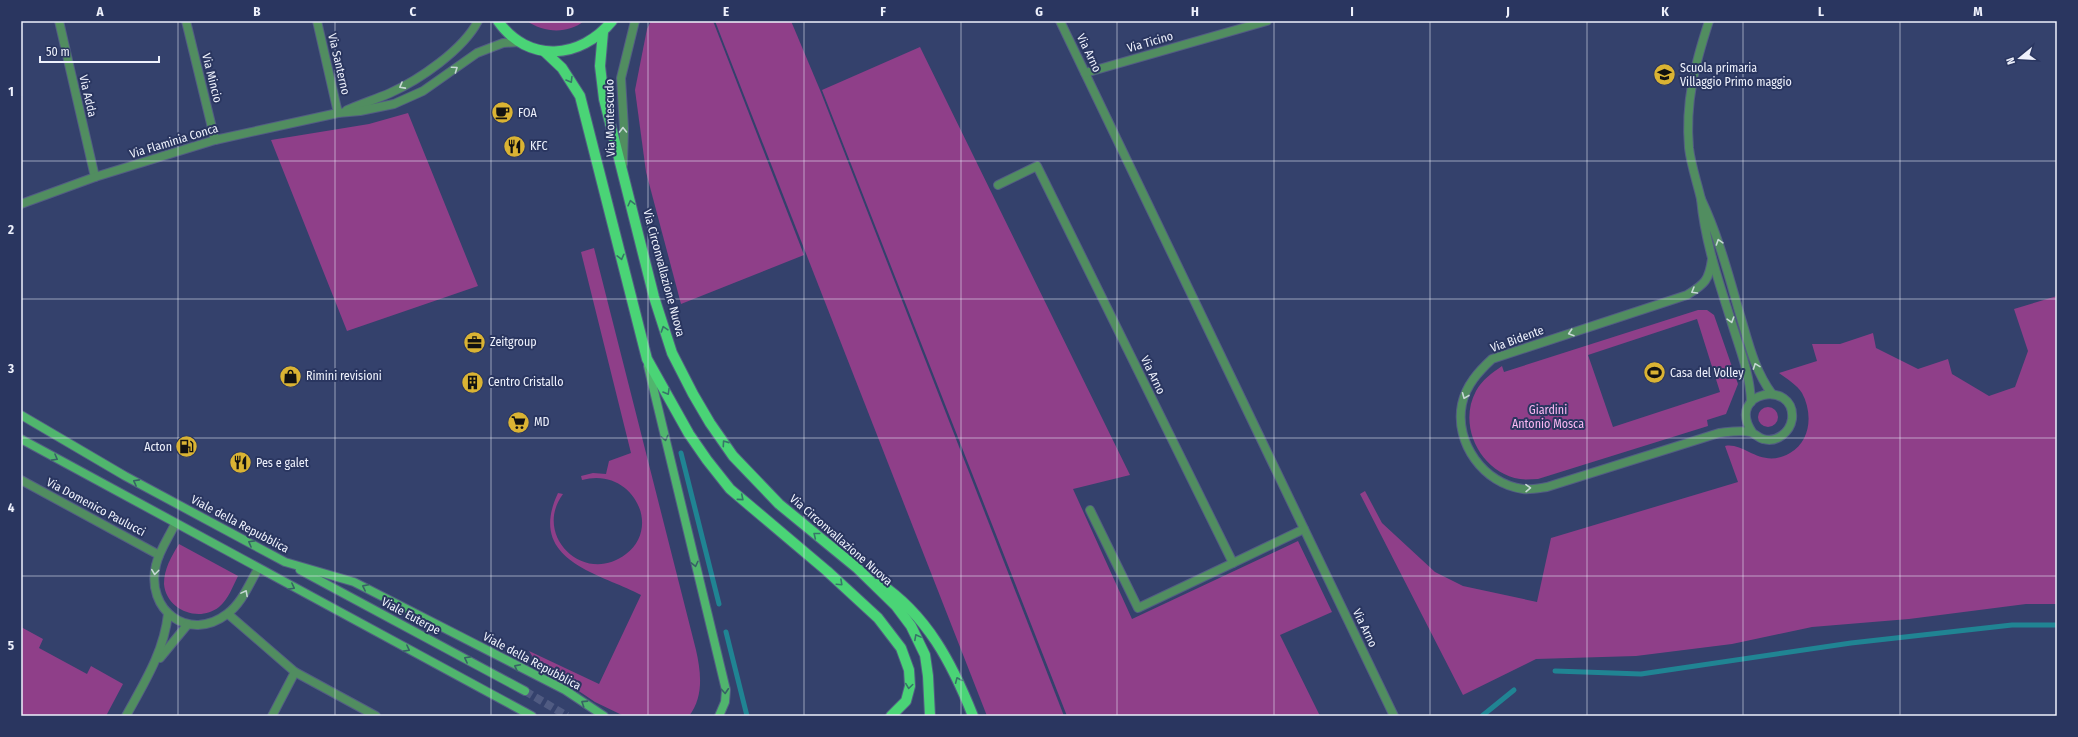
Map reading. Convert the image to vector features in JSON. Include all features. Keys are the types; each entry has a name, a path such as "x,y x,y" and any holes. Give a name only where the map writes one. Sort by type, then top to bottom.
{"main road":[{"path":"498,21 508,33 520,42 544,51 562,68 580,96 647,359 726,690 725,702 718,716"},
{"path":"544,51 569,50 587,43 603,32 612,21"},
{"name":"Via Circonvallazione Nuova","path":"603,32 600,66 604,99 661,318 672,353 696,400 733,456 779,504 857,568 896,606 919,641 925,655 928,676 930,716"},
{"path":"647,359 689,434 706,460 730,489 827,571 878,618 901,648 909,670 910,686 906,701 891,716"},
{"name":"Viale della Repubblica","path":"21,415 125,476 285,562 354,582 565,690 604,716"},
{"path":"21,439 258,569 532,716"},
{"name":"Viale Euterpe","path":"285,562 525,691"},
{"path":"857,568 897,594 922,621 952,667 973,716"}],"street":[{"name":"Via Adda","path":"58,21 95,177"},
{"name":"Via Mincio","path":"186,21 215,140"},
{"name":"Via Santerno","path":"317,21 338,113"},
{"name":"Via Flaminia Conca","path":"338,113 391,92 410,82 461,43 478,21"},
{"name":"Via Montescudo","path":"623,169 624,128 621,78 635,21"},
{"name":"Via Arno","path":"1060,21 1394,716"},
{"name":"Via Ticino","path":"1086,73 1267,21"},
{"name":"Via Bidente","path":"1709,21 1694,66 1688,105 1689,149 1701,199 1703,224 1712,259 1747,371 1751,402 1746,413 1746,420 1752,432"},
{"name":"Via Flaminia Conca","path":"21,204 95,177 215,140 338,113 360,111 394,104 423,91 477,53 491,46 520,42"},
{"name":"Via Arno","path":"998,185 1037,166 1233,563"},
{"name":"Via Bidente","path":"1701,199 1713,223 1758,371 1772,394 1786,401 1791,408 1791,424 1787,431 1774,440 1766,440 1752,432 1738,431 1719,433 1547,487 1524,489 1498,481 1478,466 1465,438 1461,420 1462,403 1469,386 1479,371 1492,359 1687,295 1700,287 1709,277 1712,259"},
{"path":"1751,402 1757,396 1772,394"},
{"name":"Via Domenico Paulucci","path":"21,480 159,555"},
{"path":"1090,510 1138,608 1304,529"},
{"path":"175,524 159,555 156,566 154,586 161,606 168,614 188,624 207,623 228,614 241,600 258,569"},
{"path":"126,716 154,665 166,634 168,614"},
{"path":"228,614 295,672 376,716"},
{"path":"154,665 188,624"},
{"path":"272,716 295,672"}],"green space":[{"path":"527,21 584,21 571,28 563,30 548,30"},
{"path":"651,21 713,21 804,255 681,304 646,172 635,90 647,29"},
{"path":"715,21 791,21 820,90 1064,716 987,716"},
{"path":"920,47 1130,475 1073,489 1132,619 1298,541 1332,612 1280,635 1320,716 1067,716 822,90"},
{"path":"408,113 478,286 347,331 271,140 369,124"},
{"path":"594,248 698,658 700,676 699,693 694,709 689,716 624,716 595,702 536,662 529,651 599,684 641,595 588,571 572,561 559,549 552,535 551,516 558,493 563,494 555,510 554,526 558,540 568,552 580,560 594,564 610,562 626,554 637,542 642,529 641,515 636,501 627,490 615,482 599,478 582,480 581,476 593,473 606,474 609,461 631,453 581,252"},
{"path":"2057,296 2057,604 2026,604 1909,619 1812,627 1732,644 1636,656 1536,659 1463,695 1360,494 1365,491 1382,523 1435,572 1463,586 1537,602 1551,538 1738,482 1725,446 1740,448 1770,459 1790,453 1797,448 1806,434 1809,418 1808,409 1806,401 1800,390 1779,373 1817,361 1812,344 1840,344 1873,333 1876,348 1918,369 1948,359 1952,374 1989,396 2015,387 2028,351 2014,309"},
{"name":"Giardini Antonio Mosca","path":"1698,310 1707,310 1714,315 1738,384 1726,414 1707,420 1708,426 1538,479 1520,479 1506,475 1494,468 1484,458 1476,446 1471,433 1469,419 1471,405 1478,387 1484,380 1502,366 1504,372","holes":["1697,319 1720,392 1613,427 1588,355"]},
{"path":"1764,407 1772,407 1778,413 1778,421 1772,427 1764,427 1758,421 1758,413"},
{"path":"179,544 238,576 225,601 211,612 193,614 185,611 177,607 166,593 164,584 165,573"},
{"path":"21,627 43,639 39,648 87,674 91,666 123,684 106,716 21,716"}],"waterway":[{"path":"681,453 719,604"},
{"path":"1555,671 1641,674 1851,643 2012,625 2057,625"},
{"path":"726,632 747,716"},
{"path":"1482,716 1514,690"}],"tunnel":[{"path":"525,691 567,716"}],"place":[{"name":"Scuola primaria Villaggio Primo maggio","path":"1665,75"},
{"name":"FOA","path":"503,113"},
{"name":"KFC","path":"514,146"},
{"name":"Zeitgroup","path":"475,342"},
{"name":"Casa del Volley","path":"1654,373"},
{"name":"Rimini revisioni","path":"290,376"},
{"name":"Centro Cristallo","path":"473,382"},
{"name":"MD","path":"519,422"},
{"name":"Acton","path":"187,447"},
{"name":"Pes e galet","path":"240,463"}]}
